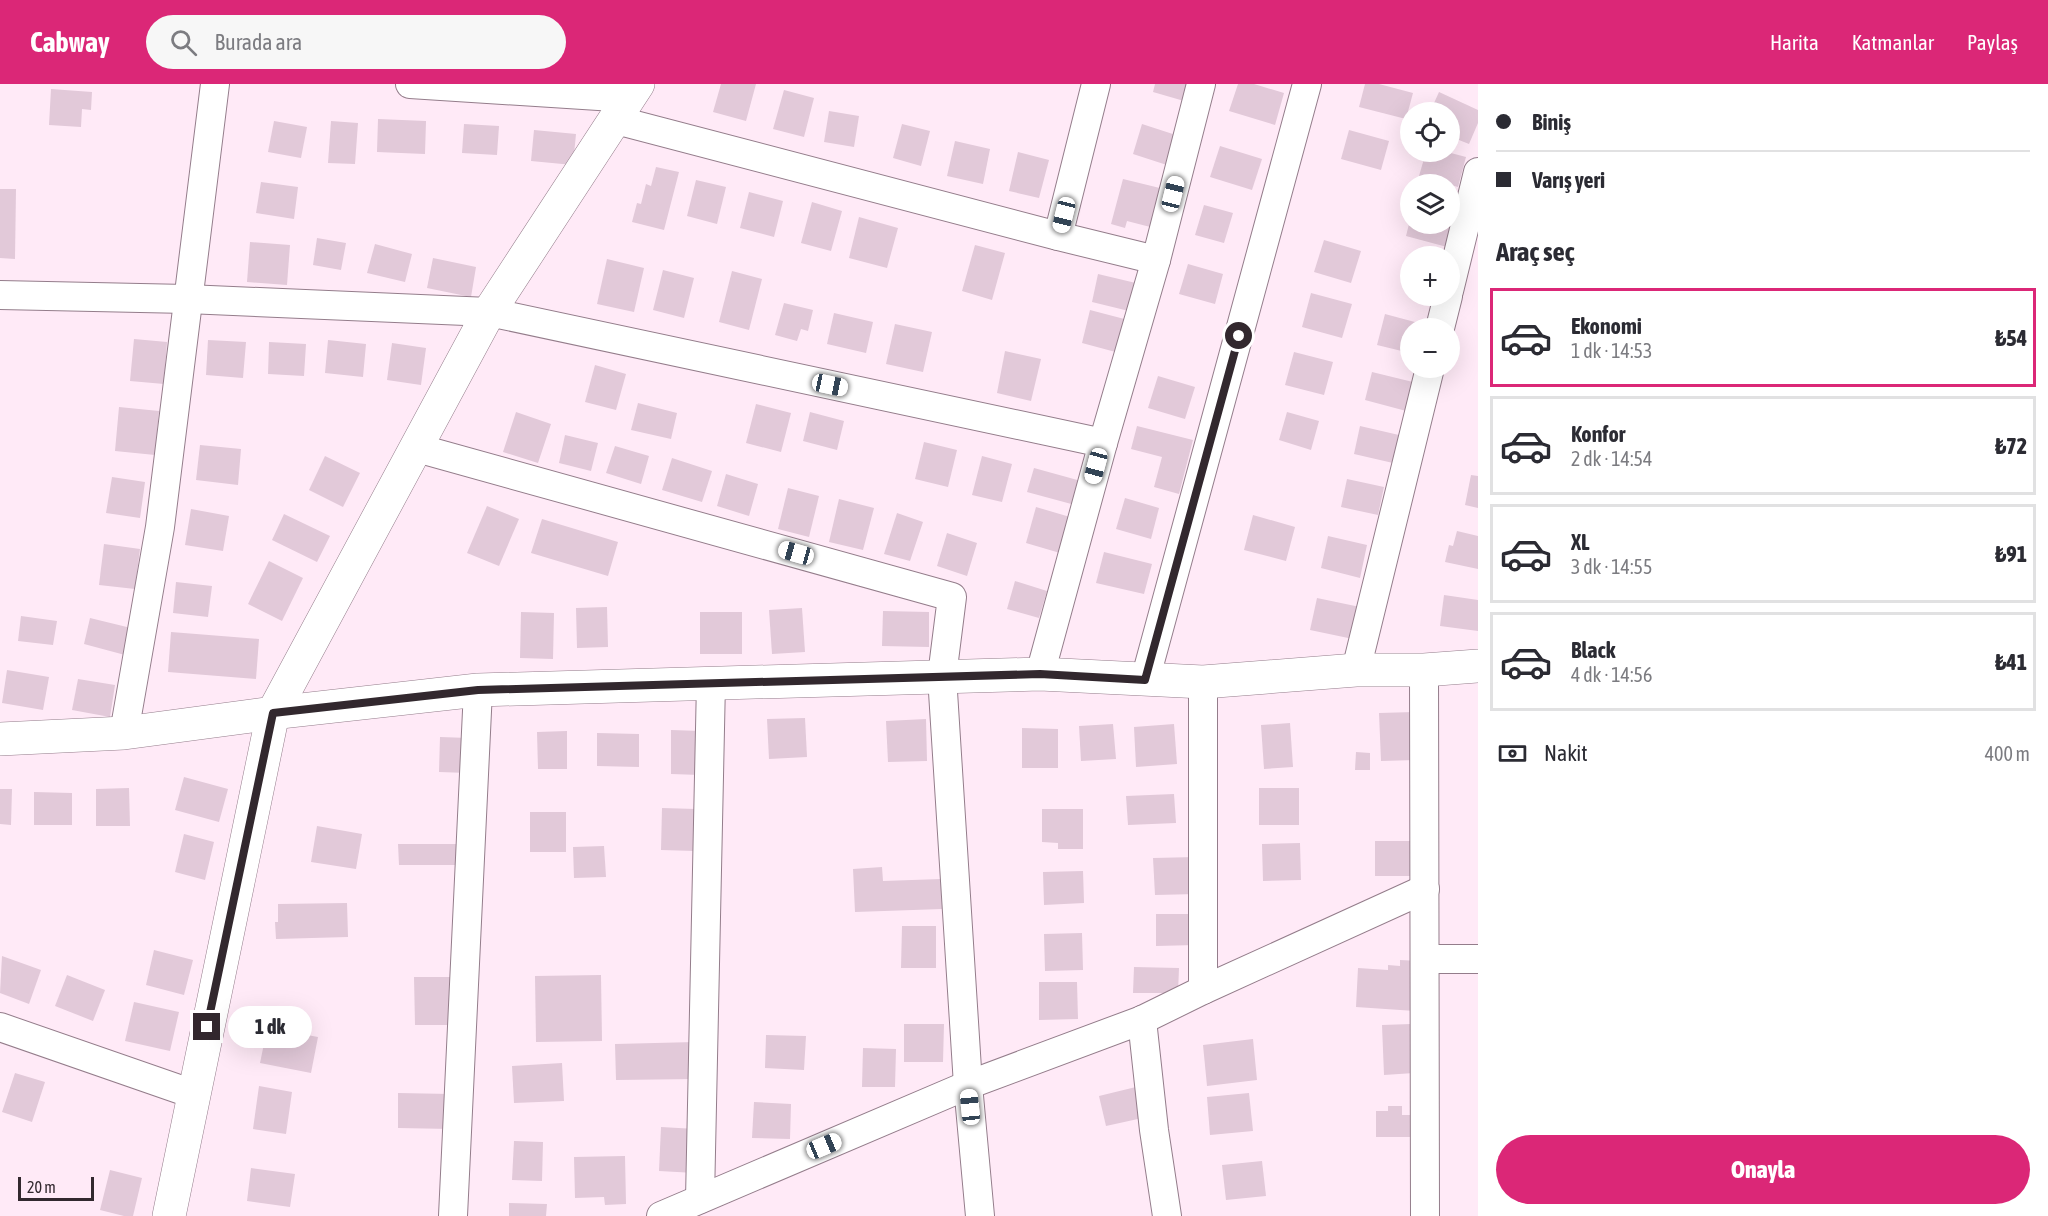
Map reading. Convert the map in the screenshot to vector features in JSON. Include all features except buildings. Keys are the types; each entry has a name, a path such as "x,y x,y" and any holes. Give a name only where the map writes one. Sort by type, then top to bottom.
{"street":[{"path":"124,733 160,527 215,84"},
{"path":"410,84 628,101 1058,236 1156,260"},
{"path":"1058,236 1096,84"},
{"path":"1040,674 1156,260 1201,84"},
{"path":"1145,680 1307,84"},
{"path":"169,1216 273,713 489,312 628,101"},
{"path":"1460,246 1478,172"},
{"path":"0,295 187,299 489,312 1103,443"},
{"path":"1356,670 1428,378"},
{"path":"417,448 952,597 942,676 968,1085 981,1216"},
{"path":"0,739 124,733 273,713 478,690 1040,674 1203,682 1356,670 1424,670 1478,666"},
{"path":"1424,670 1425,1216"},
{"path":"700,1198 711,682"},
{"path":"1203,682 1203,990"},
{"path":"453,1216 478,690"},
{"path":"661,1216 968,1085 1142,1020 1425,889"},
{"path":"1425,959 1478,958"},
{"path":"1142,1020 1154,1130 1167,1216"},
{"path":"0,1027 194,1094"}],"route":[{"path":"207,1027 273,713 478,690 1040,674 1145,680 1239,336"}]}
